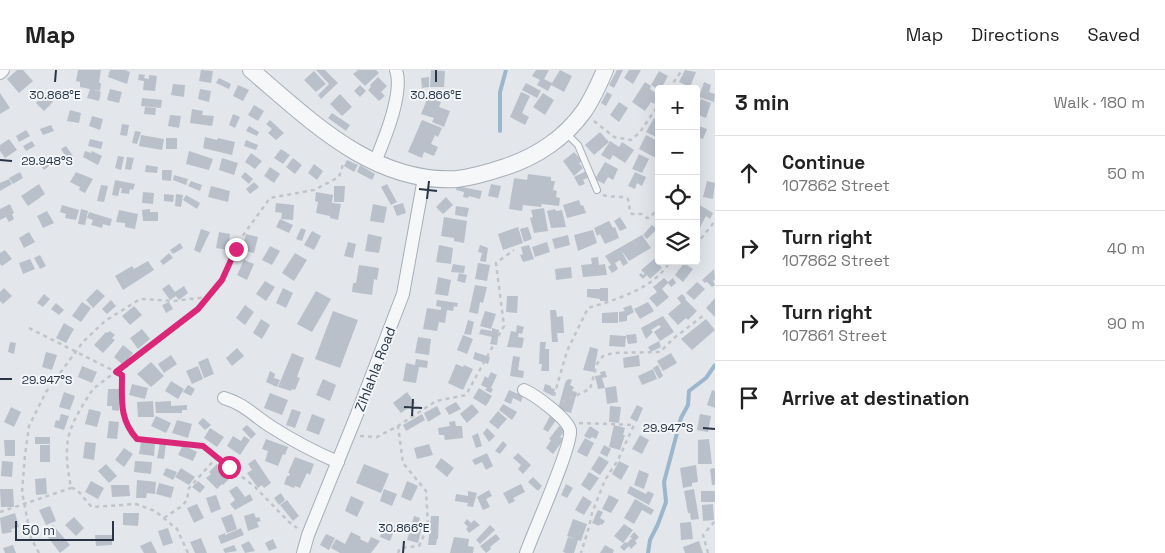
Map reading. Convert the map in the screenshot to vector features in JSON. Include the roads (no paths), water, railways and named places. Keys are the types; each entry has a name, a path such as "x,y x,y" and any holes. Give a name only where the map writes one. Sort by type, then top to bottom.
{"street":[{"path":"0,73 3,70"},
{"path":"251,70 300,112 349,148 375,162 397,171 424,178 458,179 486,173 513,164 539,152 565,133 584,111 605,70"},
{"path":"375,162 394,109 397,88 396,70"},
{"name":"Zihlahla Road","path":"303,553 308,535 403,294 424,178"},
{"path":"524,390 551,408 570,428 564,459 526,553"},
{"path":"224,398 243,405 268,425 306,448 338,462"}],"lane":[{"path":"565,133 578,145 597,190"}],"waterway":[{"path":"500,131 500,92 506,70"},
{"path":"648,553 650,540 666,502 664,482 681,418 688,405 689,391 706,378 715,365"}]}
